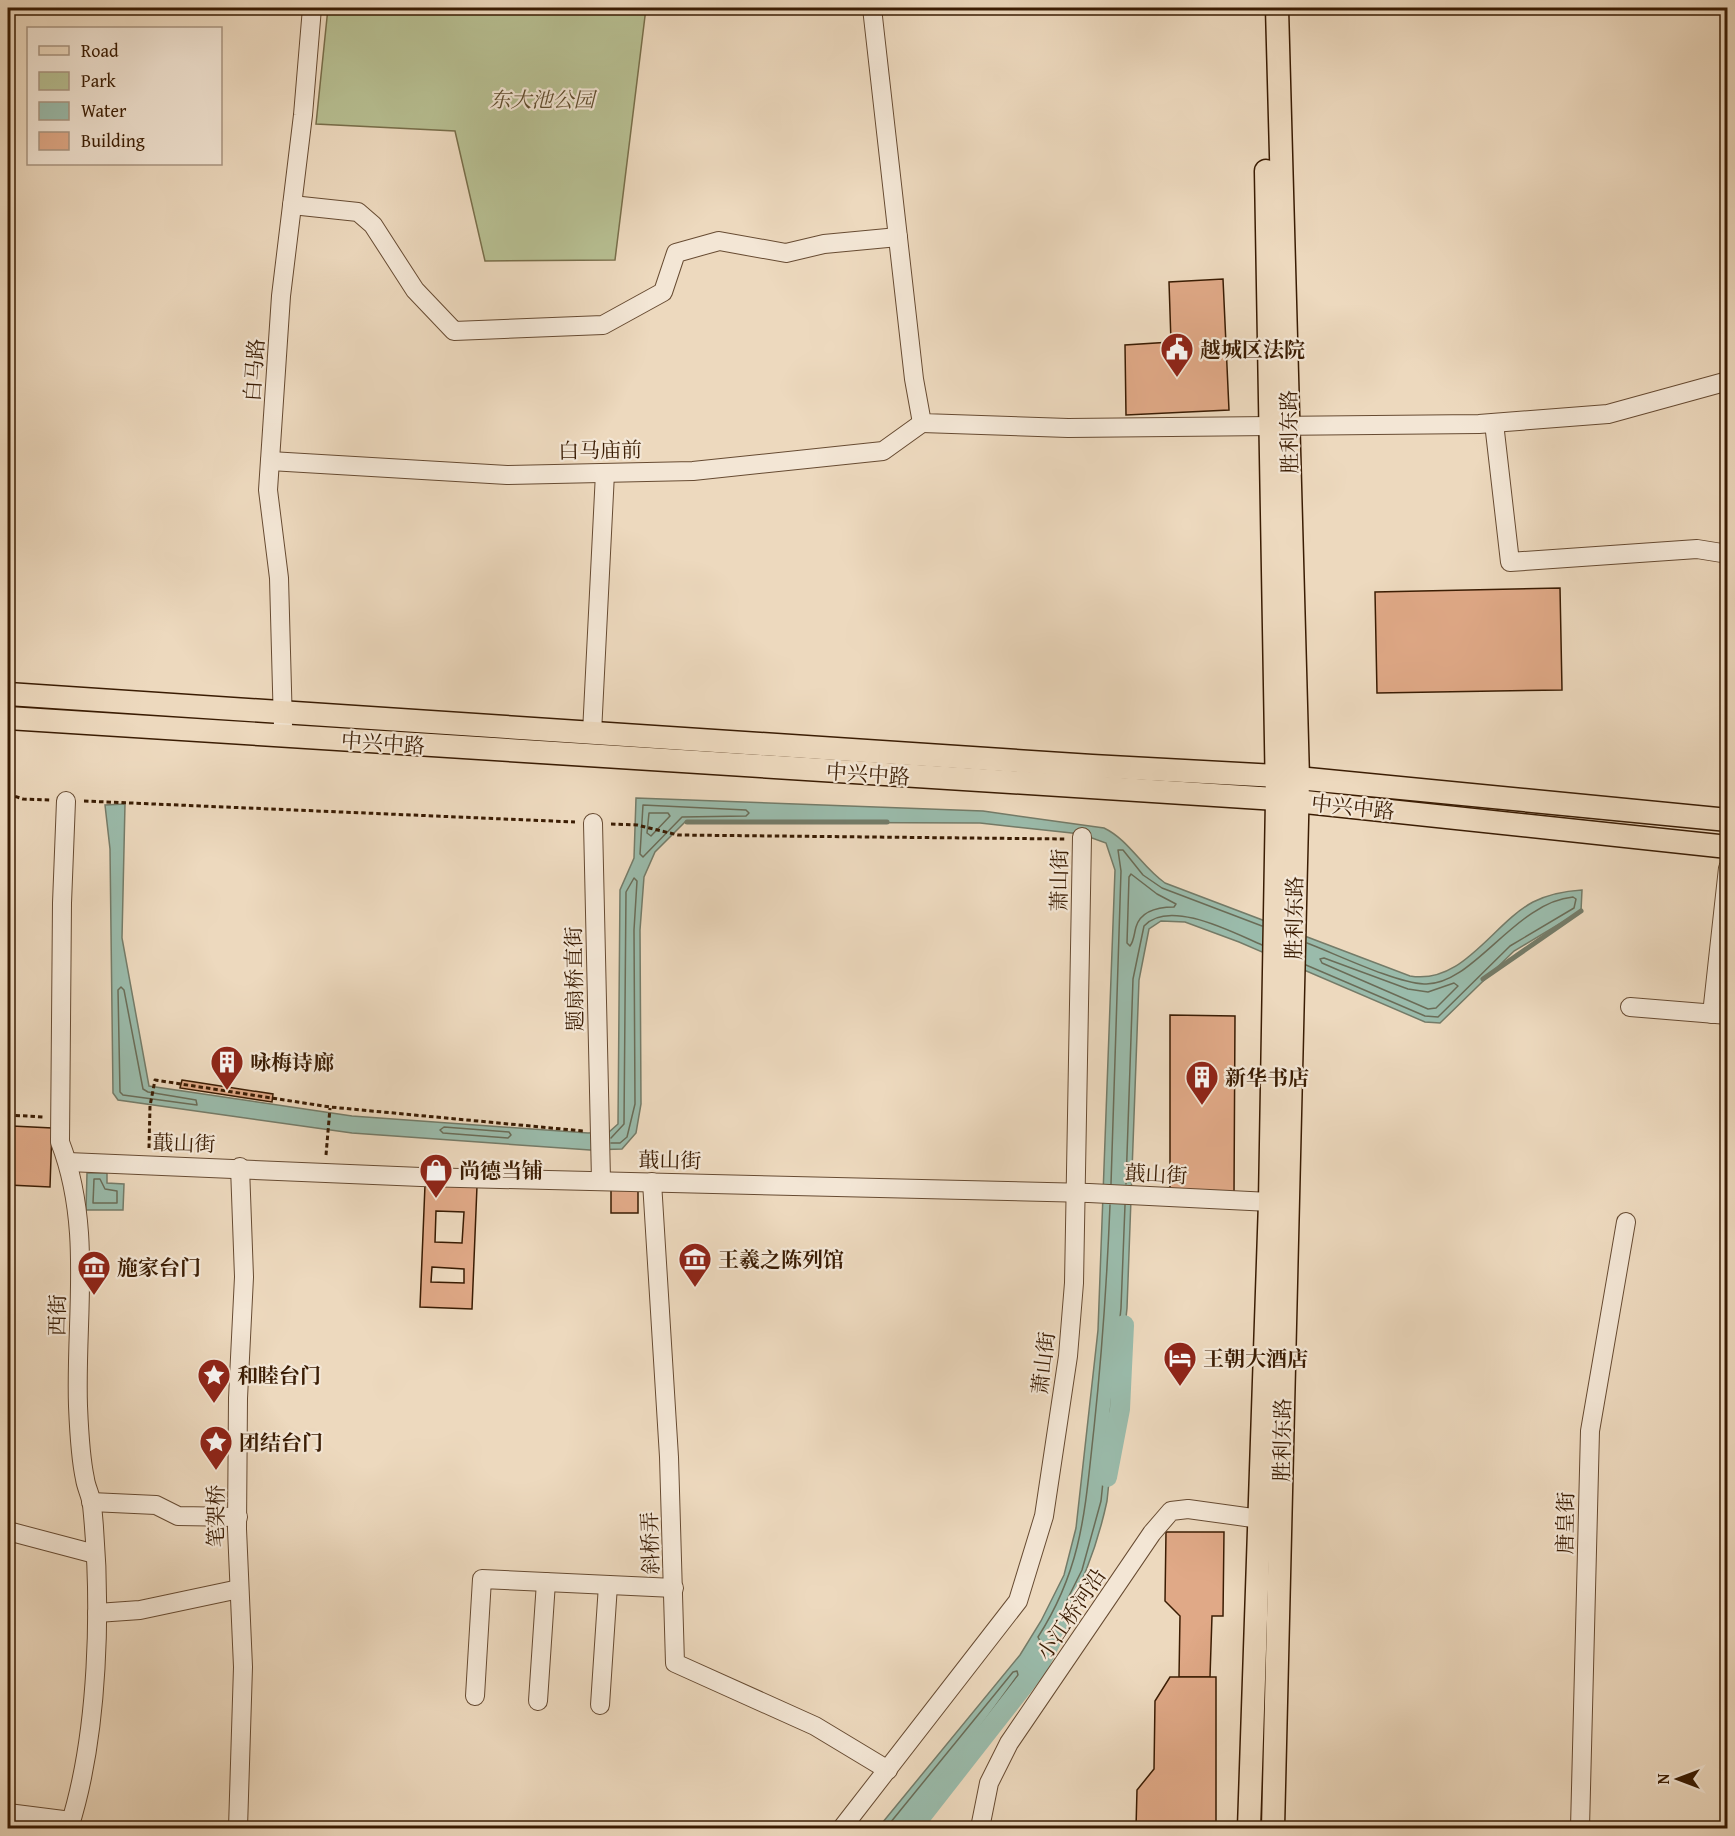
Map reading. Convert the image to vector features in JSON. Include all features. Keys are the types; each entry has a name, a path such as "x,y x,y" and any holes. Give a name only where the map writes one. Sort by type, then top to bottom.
{"main road":[{"name":"胜利东路","path":"1263,8 1280,425"},
{"name":"胜利东路","path":"1273,1828 1287,800 1280,425 1277,8"},
{"name":"中兴中路","path":"8,694 1287,777 1728,820"},
{"name":"中兴中路","path":"8,718 1287,800 1728,847"},
{"name":"胜利东路","path":"1249,1828 1270,1203 1283,976"}],"street":[{"name":"白马路","path":"283,737 279,578 268,490 282,296 312,8"},
{"path":"872,8 914,380 922,423 1068,428 1494,423 1608,414 1728,381"},
{"path":"292,205 358,212 373,225 415,290 454,331 603,325 663,292 676,253 719,241 786,253 824,244 898,237"},
{"name":"白马庙前","path":"270,461 507,475 693,471 883,451 922,423"},
{"path":"1494,423 1509,562 1697,549 1728,554"},
{"path":"592,733 605,473"},
{"name":"西街","path":"66,801 62,903 60,1142 73,1177 80,1236 78,1407 84,1478 92,1502 97,1613 83,1778 70,1825"},
{"name":"题扇桥直街","path":"593,823 601,1180"},
{"name":"萧山街","path":"843,1828 1018,1600 1044,1516 1063,1390 1083,1193 1082,838"},
{"path":"1630,1007 1720,1015 1728,868"},
{"name":"蕺山街","path":"68,1162 240,1167 421,1177 1083,1193 1270,1203"},
{"name":"笔架桥","path":"238,1828 243,1667 237,1517 237,1398 244,1277 240,1167"},
{"name":"斜桥弄","path":"652,1182 674,1588 675,1663 815,1725 888,1770"},
{"name":"唐皇街","path":"1580,1828 1590,1431 1626,1222"},
{"path":"92,1502 156,1505 178,1516 237,1517"},
{"name":"小江桥河沿","path":"980,1828 988,1783 1009,1743 1152,1533 1171,1511 1188,1509 1260,1519"},
{"path":"8,1531 94,1554"},
{"path":"475,1696 482,1579 674,1588"},
{"path":"538,1701 546,1582"},
{"path":"600,1705 608,1585"},
{"path":"97,1613 140,1610 239,1589"},
{"path":"8,1813 70,1825"}],"path":[{"path":"109,801 637,825 678,835 1082,838"},
{"path":"149,1165 150,1106 155,1080 330,1107 584,1131 584,1113 600,1113"},
{"path":"325,1172 330,1107"},
{"path":"8,1115 60,1117"}],"green space":[{"name":"东大池公园","path":"328,8 646,8 615,260 485,261 455,131 316,124"}],"water":[{"path":"636,798 983,811 1104,828 1121,839 1165,883 1410,976 1429,976 1446,971 1476,951 1504,924 1533,902 1557,893 1582,890 1581,911 1514,951 1440,1023 1425,1022 1239,942 1185,922 1161,921 1149,929 1139,980 1127,1308 1107,1501 1099,1534 1078,1590 1050,1639 956,1772 913,1828 878,1828 1020,1655 1041,1621 1064,1575 1076,1528 1098,1330 1115,870 1106,843 1081,834 980,823 685,822 655,852 644,877 640,930 641,1104 636,1133 622,1149 590,1150 352,1133 118,1100 113,1093 110,849 105,805 125,804 122,938 149,1086 352,1116 588,1133 609,1132 618,1124 620,890 634,858"},
{"path":"87,1173 107,1173 107,1183 124,1184 123,1210 86,1210"}],"building":[{"name":"越城区法院","path":"1223,279 1229,410 1126,415 1125,345 1171,342 1169,282"},
{"path":"1560,588 1562,690 1377,693 1375,592"},
{"name":"新华书店","path":"1170,1015 1235,1016 1234,1196 1170,1196"},
{"name":"咏梅诗廊","path":"182,1080 273,1094 272,1102 180,1088"},
{"path":"12,1126 52,1128 50,1187 9,1185"},
{"path":"425,1185 477,1186 472,1309 420,1307","holes":["436,1211 464,1212 462,1243 435,1242","432,1267 464,1269 464,1283 431,1282"]},
{"path":"611,1186 638,1186 638,1213 611,1213"},
{"path":"1166,1532 1224,1532 1223,1616 1212,1616 1210,1677 1179,1677 1180,1616 1165,1601"},
{"path":"1170,1677 1216,1677 1216,1828 1136,1828 1137,1790 1154,1769 1155,1701"}],"waterway":[{"path":"687,822 887,822"},
{"path":"1483,979 1581,911"},
{"path":"1107,1477 1120,1409 1124,1325"},
{"path":"912,1828 1038,1667 1065,1613"}],"place":[{"name":"越城区法院","path":"1177,378"},
{"name":"咏梅诗廊","path":"227,1091"},
{"name":"新华书店","path":"1202,1106"},
{"name":"尚德当铺","path":"436,1199"},
{"name":"王羲之陈列馆","path":"695,1288"},
{"name":"施家台门","path":"94,1296"},
{"name":"王朝大酒店","path":"1180,1387"},
{"name":"和睦台门","path":"214,1404"},
{"name":"团结台门","path":"216,1471"}]}
